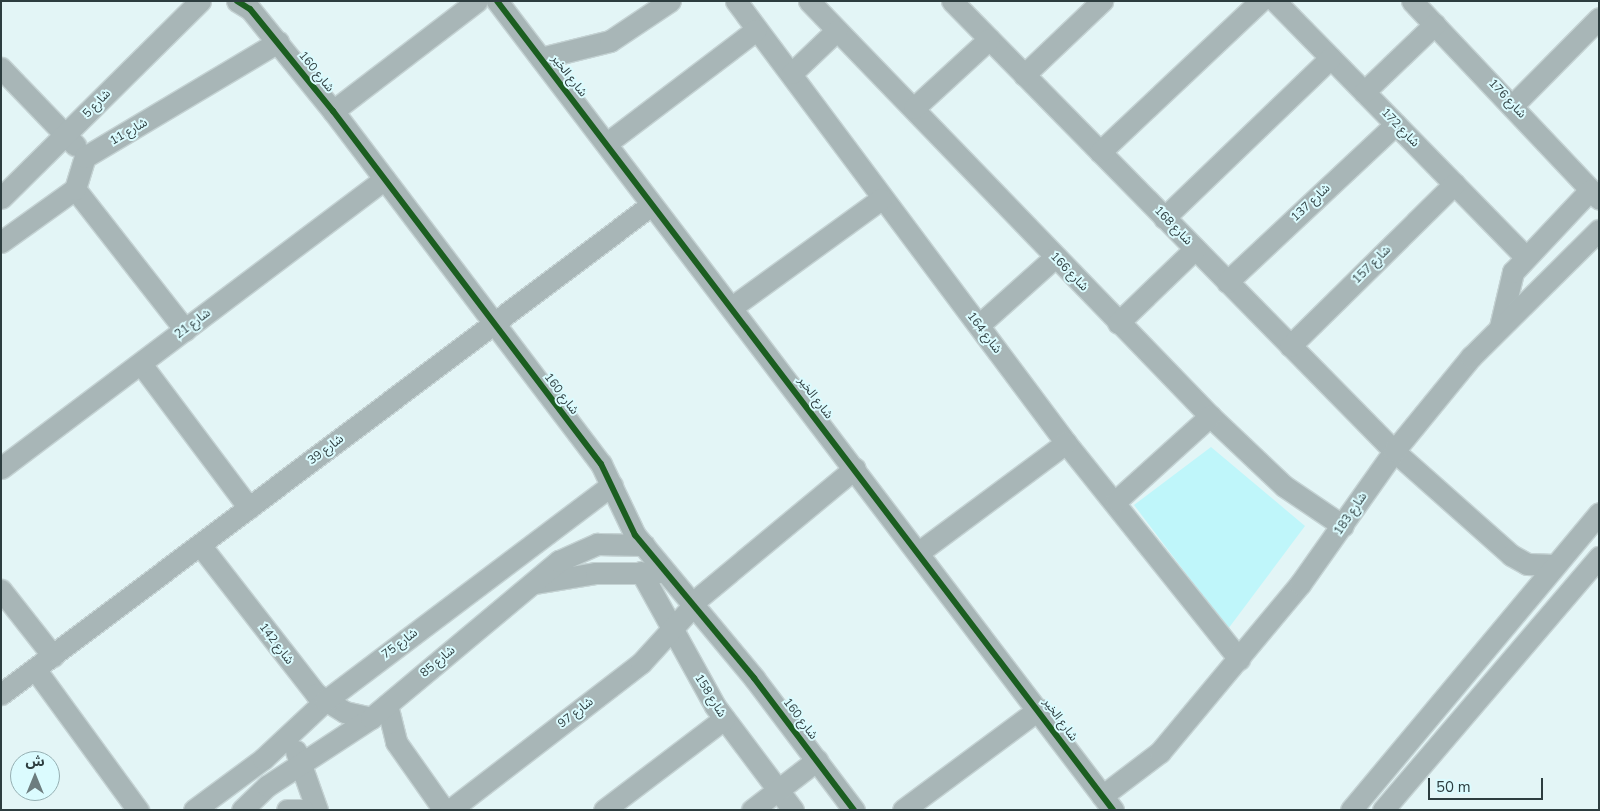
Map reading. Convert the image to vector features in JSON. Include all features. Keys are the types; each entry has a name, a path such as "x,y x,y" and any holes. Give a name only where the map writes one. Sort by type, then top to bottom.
{"street":[{"name":"شارع 160","path":"237,1 250,9 278,42 384,179 601,464 628,523 644,545 691,606 742,663 854,810"},
{"path":"332,111 478,1"},
{"name":"شارع الخير","path":"497,1 607,143 651,205 855,468 1108,803"},
{"path":"541,58 610,41 670,1"},
{"name":"شارع 164","path":"736,1 756,30 792,73 881,199 979,325 1066,443 1116,501 1239,659"},
{"name":"شارع 166","path":"810,1 836,31 914,108 1118,323 1210,416 1279,482 1343,526"},
{"name":"شارع 168","path":"952,1 1394,451 1511,556"},
{"path":"1024,75 1102,1"},
{"path":"1100,152 1260,1"},
{"name":"شارع 172","path":"1275,1 1524,256"},
{"name":"شارع 176","path":"1414,2 1513,105 1595,195"},
{"name":"شارع 5","path":"1,198 195,4"},
{"path":"1513,105 1599,18"},
{"path":"1364,92 1435,24"},
{"path":"607,143 756,30"},
{"path":"792,73 836,31"},
{"path":"914,108 989,39"},
{"name":"شارع 11","path":"85,157 278,42"},
{"path":"1164,218 1330,58"},
{"path":"1,68 85,157 75,189 1,242"},
{"name":"شارع 137","path":"1227,282 1396,124"},
{"name":"شارع 21","path":"1,468 384,179"},
{"name":"شارع 157","path":"1290,346 1454,184"},
{"path":"75,189 185,330"},
{"path":"1500,327 1507,285 1524,256 1595,195"},
{"path":"732,307 881,199"},
{"name":"شارع 39","path":"1,694 651,205"},
{"name":"شارع 183","path":"1108,803 1147,766 1239,659 1343,526 1394,451 1500,327 1599,230"},
{"path":"1118,323 1194,249"},
{"path":"979,325 1055,257"},
{"path":"141,364 249,508"},
{"path":"1116,501 1210,416"},
{"path":"918,552 1066,443"},
{"name":"شارع 97","path":"450,810 674,633 691,606 855,468"},
{"name":"شارع 75","path":"194,810 292,733 325,700 612,485"},
{"path":"1351,810 1599,513"},
{"path":"543,537 559,561"},
{"name":"شارع 85","path":"242,810 299,765 379,712 559,561 597,544 644,545"},
{"name":"شارع 142","path":"200,545 308,686 325,700 379,712"},
{"path":"1511,556 1527,564 1554,565"},
{"path":"1511,556 1523,577 1525,601"},
{"path":"1383,810 1599,557"},
{"path":"530,584 574,575 641,572 667,575"},
{"name":"شارع 158","path":"641,572 724,719 776,791 793,810"},
{"path":"1,590 53,656"},
{"path":"35,669 138,810"},
{"path":"903,810 1039,710"},
{"path":"379,712 396,742 444,810"},
{"path":"604,810 724,719"},
{"path":"292,733 299,765 317,810"},
{"path":"752,810 817,760"},
{"path":"287,810 303,810"}],"shaded area":[{"path":"1211,447 1305,526 1228,629 1134,505"}],"cycle path":[{"path":"237,1 250,9 333,111 601,464 635,535 754,678 854,810"},
{"path":"497,1 1113,810"}]}
